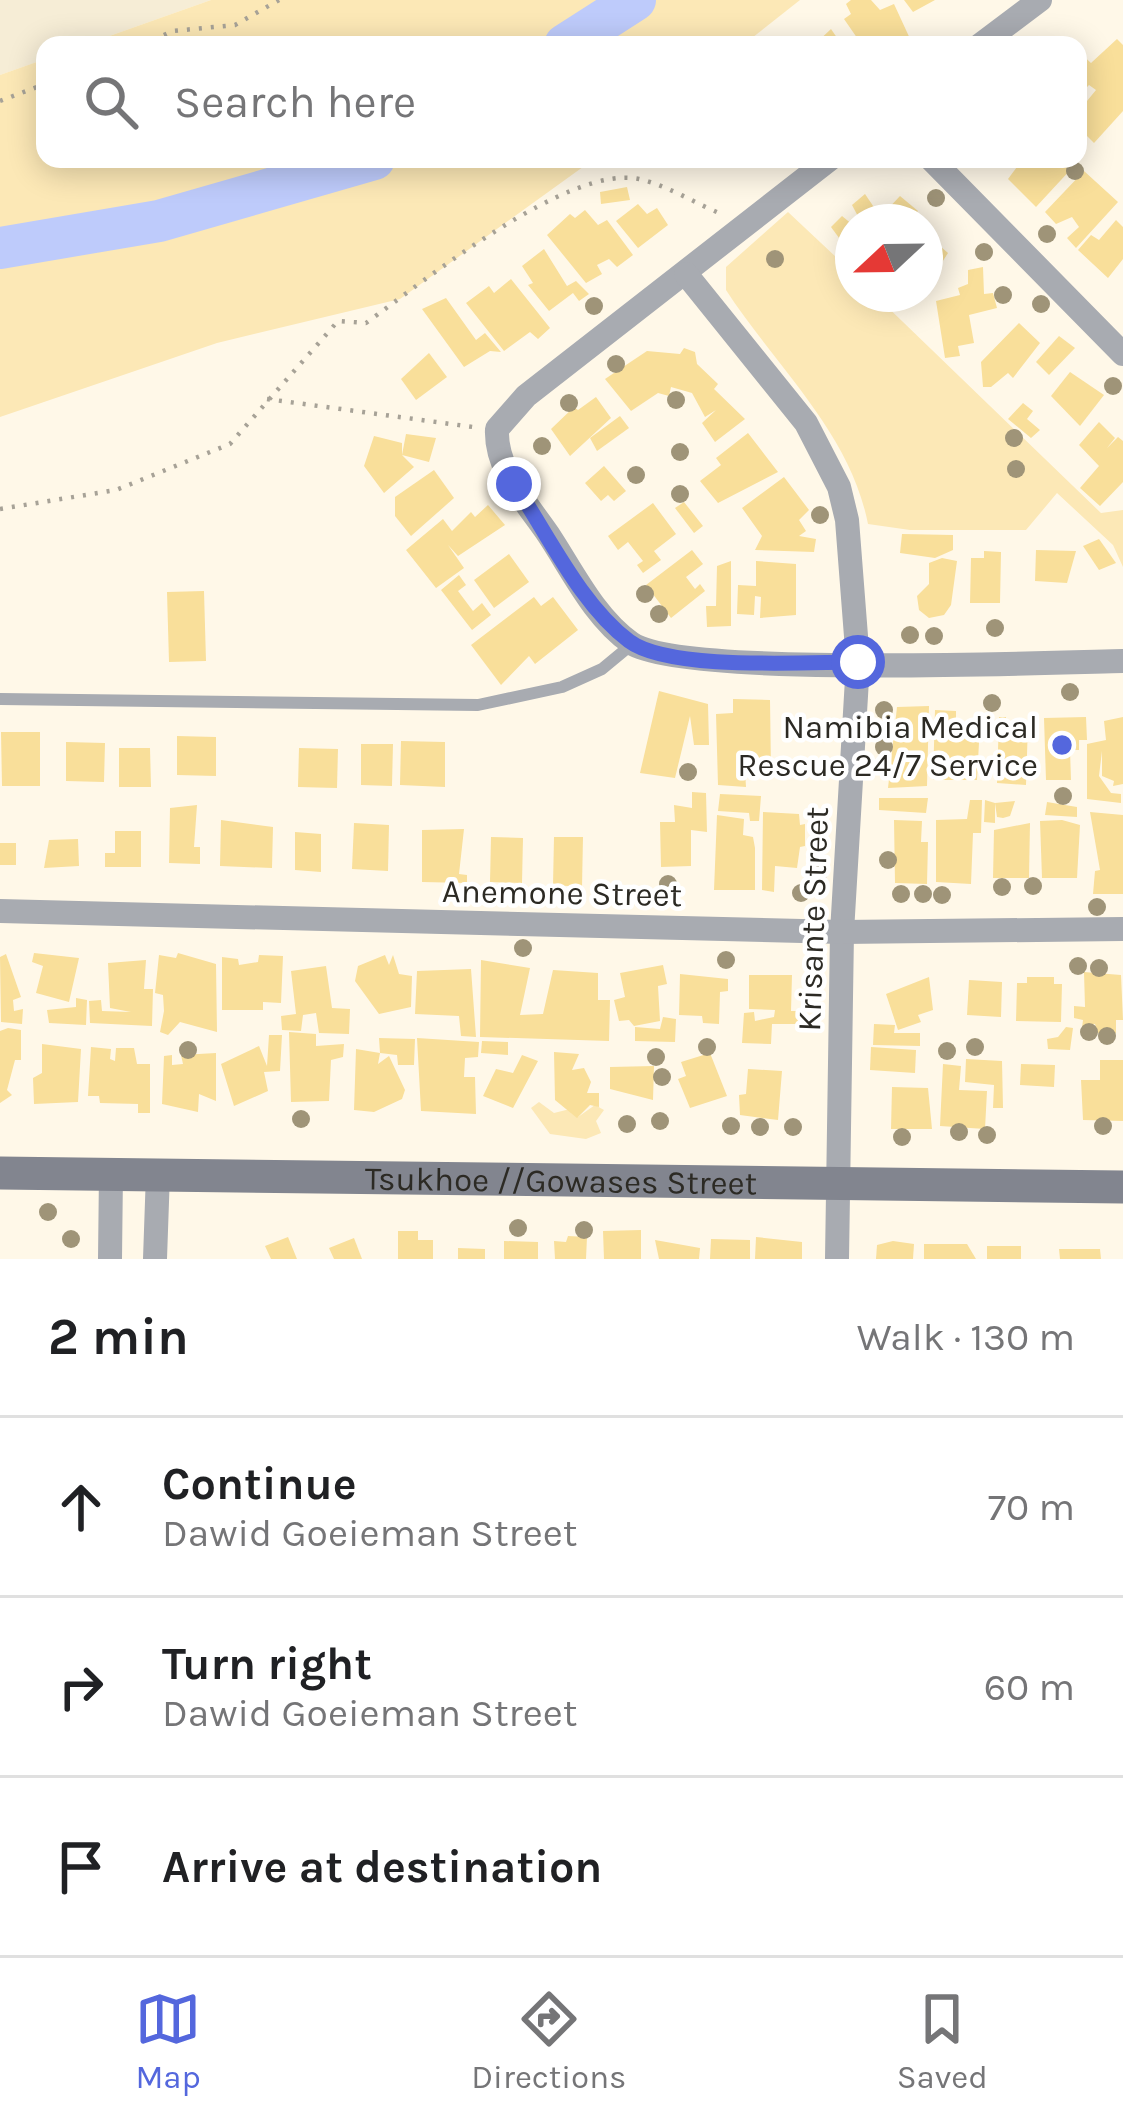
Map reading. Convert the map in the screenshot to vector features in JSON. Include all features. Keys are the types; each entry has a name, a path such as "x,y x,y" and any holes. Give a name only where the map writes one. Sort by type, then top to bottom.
{"street":[{"path":"992,36 1040,0"},
{"path":"818,168 558,368 497,429 502,464 604,619 632,644 658,654 752,663 1123,661"},
{"path":"940,168 1123,354"},
{"name":"Krisante Street","path":"686,274 806,423 839,487 847,520 858,662 842,932 837,1259"},
{"name":"Anemone Street","path":"0,911 842,932 1123,929"},
{"path":"110,1259 111,1172"},
{"name":"Tsukhoe //Gowases Street","path":"0,1173 1123,1187"},
{"path":"155,1259 158,1173"}],"lane":[{"path":"0,699 478,704 562,687 602,669 632,644"}],"path":[{"path":"162,36 235,26 279,0"},
{"path":"0,101 36,87"},
{"path":"0,508 116,490 230,444 338,321 366,323 461,250 605,177 642,179 746,224"},
{"path":"267,399 497,429"}],"shaded area":[{"path":"0,0 211,0 109,36 36,36 36,62 0,75"},
{"path":"211,0 800,0 754,36 109,36"},
{"path":"36,62 36,168 582,168 400,299 217,343 0,417 0,75"},
{"path":"788,212 835,256 835,312 893,312 1101,513 1123,510 1123,567 1113,545 1057,493 1026,530 910,530 868,524 845,459 809,401 726,290 726,267"},
{"path":"539,1102 554,1113 570,1109 578,1117 595,1105 604,1110 596,1121 601,1133 586,1139 550,1134 531,1108"}],"building":[{"path":"871,0 880,10 894,4 909,36 856,36 844,19 851,14 846,4"},
{"path":"904,0 935,0 913,12"},
{"path":"1117,39 1123,45 1123,111 1094,143 1087,136 1087,101 1096,90 1087,87 1087,59 1091,63"},
{"path":"1016,168 1072,168 1036,207 1008,179"},
{"path":"1084,171 1118,202 1076,248 1067,238 1079,227 1072,217 1056,224 1045,212"},
{"path":"627,187 630,200 601,204 600,192"},
{"path":"865,194 872,204 853,204"},
{"path":"638,204 647,214 657,208 668,225 638,248 616,221"},
{"path":"585,210 598,225 607,220 633,255 617,267 609,259 597,265 602,274 586,283 547,235 570,214 575,218"},
{"path":"1116,220 1123,227 1123,259 1108,278 1078,250 1091,235 1099,240"},
{"path":"544,249 567,286 576,281 589,294 579,301 573,293 549,311 528,285 533,283 522,266"},
{"path":"983,267 984,294 993,293 997,308 969,315 974,343 958,346 960,356 945,358 938,312 943,312 943,299 960,295 958,288 968,284 968,270"},
{"path":"511,279 550,328 538,339 530,332 504,351 466,303 489,286 494,293"},
{"path":"446,298 476,340 485,333 501,352 490,351 464,367 422,309"},
{"path":"1019,323 1040,343 1013,378 1008,373 991,387 983,387 981,362"},
{"path":"1059,336 1075,348 1049,375 1036,362"},
{"path":"684,348 695,352 697,364 718,384 714,389 745,419 715,442 702,423 716,410 705,417 692,393 671,387 669,396 658,393 631,411 605,379 647,351 680,354"},
{"path":"429,353 447,377 416,400 401,379"},
{"path":"1070,372 1104,395 1080,426 1051,396"},
{"path":"596,397 611,418 570,456 551,429 574,407 578,410"},
{"path":"1023,403 1033,411 1027,419 1040,430 1031,438 1008,419"},
{"path":"620,416 629,428 597,451 590,438"},
{"path":"1099,422 1115,438 1107,448 1118,437 1123,441 1123,482 1100,506 1080,488 1099,466 1079,445"},
{"path":"748,433 778,472 718,503 700,481 721,465 716,458"},
{"path":"406,434 436,438 429,462 402,455"},
{"path":"374,436 402,443 402,455 414,467 384,493 364,466"},
{"path":"604,466 626,491 614,501 608,495 601,501 585,483"},
{"path":"434,470 454,498 411,536 395,516 395,497"},
{"path":"784,477 809,510 799,520 806,531 799,536 816,539 814,552 755,550 762,536 742,508"},
{"path":"684,502 703,526 694,533 675,508"},
{"path":"653,503 676,534 654,551 661,560 643,573 637,565 643,561 628,542 618,550 608,536"},
{"path":"488,505 505,525 458,556 448,545 464,568 436,588 406,550 443,519 452,531 471,512 475,517"},
{"path":"902,534 953,535 953,550 935,558 900,553"},
{"path":"1099,539 1116,563 1099,570 1083,546"},
{"path":"692,550 703,564 686,577 695,589 700,584 705,591 671,618 646,585"},
{"path":"1036,550 1076,551 1067,583 1035,581"},
{"path":"984,551 1001,552 1000,603 970,603 971,558 984,558"},
{"path":"509,554 529,582 494,608 474,580"},
{"path":"942,558 957,561 951,605 944,615 929,618 919,610 917,596 929,584 929,563"},
{"path":"731,561 731,626 707,627 706,606 716,606 717,566"},
{"path":"756,561 796,564 796,615 760,618 761,597 755,596 754,615 737,614 738,585 756,586"},
{"path":"459,575 466,585 458,591 473,611 482,603 491,615 472,630 441,590"},
{"path":"204,591 206,661 169,662 167,592"},
{"path":"534,597 541,606 553,597 578,630 535,664 529,656 501,685 471,645"},
{"path":"659,691 708,704 709,745 694,745 690,716 675,778 640,773"},
{"path":"733,699 770,700 771,770 745,771 746,787 718,785 716,714 733,713"},
{"path":"929,706 927,786 888,788 897,707"},
{"path":"935,710 956,711 956,733 961,732 961,724 980,724 977,780 933,780"},
{"path":"999,717 1006,717 1006,723 1028,724 1026,785 997,783"},
{"name":"Namibia Medical Rescue 24/7 Service","path":"1086,717 1087,740 1079,740 1079,750 1070,750 1071,780 1046,780 1044,718"},
{"path":"1123,717 1123,784 1113,786 1114,781 1102,776 1102,751 1099,776 1111,793 1121,794 1121,803 1087,799 1087,744 1106,740 1104,721"},
{"path":"1,732 40,732 40,786 2,786"},
{"path":"177,736 216,737 216,776 177,775"},
{"path":"401,741 445,742 445,787 400,785"},
{"path":"66,742 105,743 104,782 66,781"},
{"path":"361,744 393,744 392,786 361,785"},
{"path":"119,748 150,748 151,787 119,787"},
{"path":"299,748 338,749 337,788 298,787"},
{"path":"692,792 706,793 707,832 691,830 691,866 661,867 660,822 675,822 674,805 692,808"},
{"path":"720,794 761,796 759,821 750,821 749,813 718,811"},
{"path":"879,798 928,798 926,813 879,810"},
{"path":"970,800 982,800 981,833 973,833 971,884 936,882 936,820 967,819"},
{"path":"985,800 995,803 995,823 984,822"},
{"path":"1015,801 1010,816 1003,818 997,817 995,803"},
{"path":"1047,802 1077,807 1077,817 1045,815"},
{"path":"197,805 194,847 200,847 200,864 169,863 170,808"},
{"path":"763,812 799,814 800,825 805,824 805,846 800,847 797,868 775,866 774,892 762,890"},
{"path":"1090,812 1123,815 1123,894 1093,894 1095,871 1100,870"},
{"path":"717,815 744,819 743,835 753,837 755,848 755,890 714,890"},
{"path":"221,820 273,827 272,868 220,866"},
{"path":"894,820 922,821 921,842 928,842 927,884 895,883"},
{"path":"1040,821 1080,825 1077,878 1042,878"},
{"path":"354,823 389,825 388,871 352,869"},
{"path":"1030,823 1029,878 993,878 994,830"},
{"path":"464,829 459,874 467,875 467,883 422,882 422,830"},
{"path":"115,831 141,831 141,867 105,867 105,853 115,853"},
{"path":"295,832 321,834 321,872 295,870"},
{"path":"491,837 523,838 522,883 490,882"},
{"path":"554,837 583,837 582,887 553,885"},
{"path":"78,839 79,866 44,868 49,840"},
{"path":"0,843 16,843 16,865 0,865"},
{"path":"34,953 79,958 69,1002 36,993 43,966 32,962"},
{"path":"178,953 216,964 217,1032 180,1022 168,1035 160,1032 163,995 155,993 159,955 176,958"},
{"path":"6,954 21,997 13,1000 14,1011 23,1009 22,1024 1,1022 0,957"},
{"path":"259,955 283,956 281,1003 263,1002 263,1010 222,1010 222,957 238,959 239,965 258,962"},
{"path":"385,955 389,965 393,955 399,974 412,976 411,1007 379,1014 355,981 358,966"},
{"path":"146,960 144,989 153,989 152,1026 90,1023 89,1001 101,1000 102,1011 131,1012 110,1008 108,963"},
{"path":"481,960 530,968 520,1015 543,1014 553,970 598,973 598,1000 610,1000 609,1041 480,1037"},
{"path":"663,965 667,984 658,986 660,1021 634,1026 629,1020 619,1021 614,1000 625,997 620,973"},
{"path":"326,966 332,1008 350,1009 349,1034 319,1033 316,1013 303,1015 301,1031 282,1030 281,1016 296,1014 291,971"},
{"path":"471,969 476,1037 461,1036 459,1016 415,1014 417,971"},
{"path":"1084,972 1121,975 1123,1020 1116,1020 1116,1033 1098,1033 1095,1024 1082,1028 1083,1020 1074,1018 1074,1006 1085,1007"},
{"path":"680,974 728,979 728,991 720,992 719,1024 703,1023 702,1016 679,1015"},
{"path":"749,975 792,975 791,1011 803,1011 801,1024 772,1024 771,1044 742,1043 744,1013 754,1012 755,1021 774,1017 775,1010 749,1009"},
{"path":"929,977 933,1010 918,1015 921,1022 898,1030 886,994"},
{"path":"1027,977 1054,977 1054,984 1062,984 1061,1022 1016,1021 1017,983 1027,983"},
{"path":"969,980 1002,982 1001,1017 967,1015"},
{"path":"76,998 87,1000 86,1025 49,1023 47,1010 76,1007"},
{"path":"663,1017 676,1019 675,1042 635,1041 635,1027 660,1029"},
{"path":"874,1024 895,1025 894,1033 920,1033 920,1046 873,1045"},
{"path":"1066,1027 1073,1028 1070,1050 1048,1049 1047,1039 1058,1037"},
{"path":"21,1030 21,1060 15,1060 7,1090 12,1095 0,1103 0,1031"},
{"path":"289,1032 316,1034 316,1046 344,1044 343,1057 331,1060 329,1101 291,1102"},
{"path":"269,1035 282,1035 280,1071 264,1072 268,1091 234,1106 221,1064 259,1046 267,1066"},
{"path":"379,1038 415,1039 414,1065 398,1065 397,1055 380,1053"},
{"path":"417,1038 479,1042 478,1057 465,1058 464,1077 475,1077 476,1114 421,1111"},
{"path":"482,1041 508,1042 508,1055 481,1053"},
{"path":"42,1044 81,1049 78,1102 34,1104 33,1078 42,1073"},
{"path":"91,1047 111,1049 110,1059 115,1061 116,1048 134,1048 137,1064 150,1064 150,1113 138,1113 138,1104 100,1103 99,1096 88,1096"},
{"path":"871,1047 916,1050 915,1073 870,1070"},
{"path":"356,1049 380,1053 378,1064 389,1056 405,1090 402,1099 374,1112 354,1110"},
{"path":"554,1052 579,1054 572,1070 584,1068 591,1082 587,1093 599,1093 599,1107 590,1105 577,1118 555,1100"},
{"path":"216,1053 216,1101 199,1094 198,1112 162,1104 164,1056 172,1055 172,1065 183,1064 181,1055"},
{"path":"710,1053 727,1096 690,1108 678,1079 686,1076 681,1062"},
{"path":"522,1055 538,1061 513,1108 483,1096 496,1069 513,1073"},
{"path":"966,1059 1002,1061 1003,1108 993,1108 994,1085 965,1082"},
{"path":"1100,1060 1123,1060 1123,1121 1083,1120 1081,1080 1100,1080"},
{"path":"943,1064 961,1066 959,1090 987,1091 985,1129 940,1126"},
{"path":"1021,1064 1055,1065 1054,1087 1020,1085"},
{"path":"654,1066 653,1100 610,1089 610,1067"},
{"path":"748,1069 782,1071 778,1120 740,1115 739,1095 746,1094"},
{"path":"892,1087 928,1088 932,1129 891,1129"},
{"path":"641,1230 641,1259 604,1259 603,1231"},
{"path":"398,1231 418,1231 418,1240 433,1240 433,1259 398,1259"},
{"path":"568,1236 587,1237 586,1259 555,1259 554,1241 566,1242"},
{"path":"288,1237 297,1259 271,1259 265,1246"},
{"path":"756,1237 802,1242 802,1259 755,1259"},
{"path":"354,1238 362,1259 334,1259 329,1248"},
{"path":"711,1239 750,1240 750,1259 710,1259"},
{"path":"655,1240 700,1248 699,1259 659,1259"},
{"path":"504,1241 538,1242 538,1259 504,1259"},
{"path":"914,1244 913,1259 876,1259 877,1245"},
{"path":"924,1244 967,1244 976,1259 924,1259"},
{"path":"987,1246 1021,1246 1021,1259 987,1259"},
{"path":"458,1248 485,1249 485,1259 458,1259"},
{"path":"1059,1249 1100,1249 1101,1259 1060,1259"}],"waterway":[{"path":"579,36 635,0"},
{"path":"0,248 159,221 343,168"}],"place":[{"name":"Namibia Medical Rescue 24/7 Service","path":"1062,745"}],"route":[{"path":"514,484 604,619 632,644 658,654 752,663 858,662"}]}
